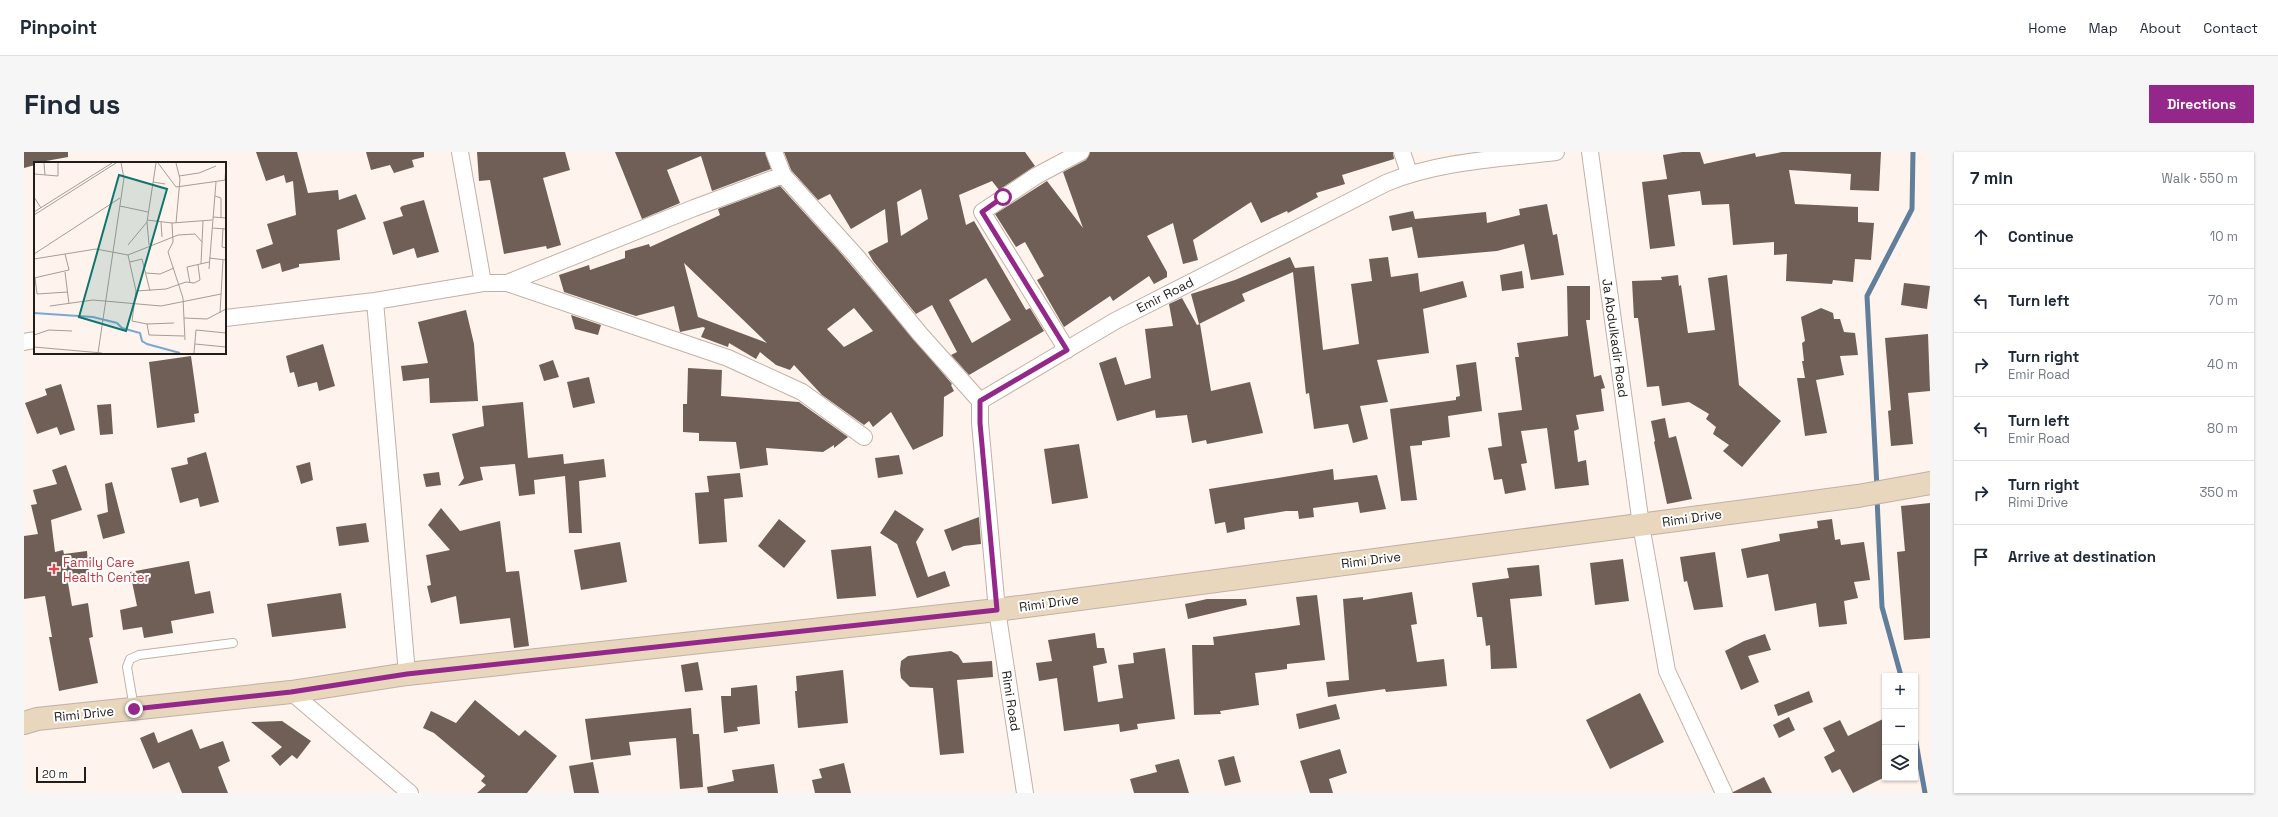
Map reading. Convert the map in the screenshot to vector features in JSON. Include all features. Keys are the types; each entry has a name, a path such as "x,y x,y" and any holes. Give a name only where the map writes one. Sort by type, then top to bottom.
{"street":[{"path":"460,152 483,283"},
{"path":"774,152 783,175 856,256 920,334 980,401 980,423 997,610"},
{"path":"1067,350 982,212 1036,176 1081,152"},
{"path":"1402,152 1409,173"},
{"name":"Emir Road","path":"980,401 1115,321 1278,237 1409,173 1450,165 1556,152"},
{"name":"Ja Abdulkadir Road","path":"1590,152 1641,525 1667,671 1724,793"},
{"path":"507,283 694,208 783,175"},
{"path":"226,318 376,301 483,283 507,283 728,358 802,392 864,437"},
{"path":"376,301 407,674"},
{"path":"24,342 34,340"},
{"name":"Rimi Drive","path":"24,723 37,719 291,692 407,674 997,610 1858,496 1930,482"},
{"name":"Rimi Road","path":"997,610 1025,793"},
{"path":"291,692 410,793"}],"lane":[{"path":"134,709 127,667 130,659 139,655 232,643"}],"building":[{"path":"24,152 68,152 68,157 34,162 34,165 24,168"},
{"path":"256,152 297,152 308,193 338,190 339,200 356,194 366,219 337,230 340,260 299,264 299,267 282,272 280,263 262,269 256,250 273,244 267,224 296,215 293,181 286,183 284,175 266,181"},
{"path":"366,152 424,152 424,157 412,160 414,167 394,173 390,165 371,170"},
{"path":"477,152 565,152 570,170 543,178 561,245 547,249 546,246 504,254 490,180 479,181"},
{"path":"615,152 765,152 771,169 712,191 701,156 667,170 680,203 642,219"},
{"path":"784,152 1025,152 1035,166 999,190 992,181 959,195 966,225 974,221 1026,310 1030,308 1044,331 969,375 951,355 957,352 932,305 916,314 873,261 868,252 888,242 885,209 851,229 830,194 818,200 791,170","holes":["921,189 928,219 901,236 897,202","986,278 1011,320 972,343 949,300"]},
{"path":"1090,152 1393,152 1394,159 1342,175 1345,184 1316,193 1318,197 1288,213 1287,211 1261,223 1251,202 1193,240 1198,260 1183,264 1173,223 1147,236 1167,272 1167,277 1154,284 1149,276 1113,301 1110,296 1064,327 1037,280 1044,276 1025,242 1016,247 995,214 1047,181 1083,228 1063,172 1086,160"},
{"path":"1682,152 1700,152 1704,164 1755,153 1756,157 1782,152 1881,152 1879,191 1850,190 1851,174 1789,170 1795,204 1858,207 1858,222 1874,223 1871,260 1855,259 1853,282 1833,280 1832,284 1786,281 1787,254 1774,255 1774,242 1733,245 1729,204 1702,205 1700,191 1668,195 1675,246 1650,249 1642,182 1667,179 1663,155"},
{"path":"780,186 839,251 952,384 951,385 954,391 944,397 943,436 913,450 891,412 873,427 869,421 864,425 822,395 794,365 790,370 776,365 760,352 756,359 729,343 728,347 701,337 705,328 703,327 680,332 674,306 636,316 564,292 559,275 589,265 590,270 625,258 625,251 649,244 650,247 720,215 718,209","holes":["684,263 767,343 698,317","854,308 873,331 844,347 827,329"]},
{"path":"424,200 439,252 417,258 414,248 393,255 383,222 403,216 400,208 402,206"},
{"path":"1547,204 1553,235 1557,234 1564,275 1531,280 1524,244 1497,251 1418,258 1412,227 1392,231 1389,216 1413,211 1415,219 1486,212 1487,223 1520,215 1519,209"},
{"path":"1290,257 1295,268 1314,266 1323,350 1359,344 1351,284 1372,281 1369,259 1388,257 1391,277 1418,273 1420,292 1463,281 1467,297 1423,309 1429,353 1377,360 1388,402 1360,406 1368,439 1353,443 1348,424 1314,429 1309,393 1306,394 1293,272 1242,294 1245,301 1199,324 1191,294 1235,280"},
{"path":"1522,271 1524,288 1502,291 1500,275"},
{"path":"1678,275 1679,286 1681,285 1688,333 1715,330 1708,278 1727,275 1739,385 1781,421 1742,467 1723,451 1729,445 1713,434 1716,427 1706,419 1709,414 1689,402 1662,406 1659,386 1647,387 1638,318 1634,318 1632,281 1662,280 1661,277"},
{"path":"1904,283 1930,286 1927,309 1901,305"},
{"path":"1567,286 1590,286 1590,320 1586,320 1594,377 1601,375 1605,388 1601,389 1604,411 1576,415 1579,429 1574,431 1578,462 1586,460 1589,485 1555,489 1547,428 1521,431 1527,463 1521,464 1526,490 1505,494 1502,479 1494,480 1488,448 1502,446 1498,413 1522,410 1515,357 1519,357 1517,343 1568,336"},
{"path":"1182,298 1197,325 1200,324 1211,391 1250,382 1263,433 1207,444 1206,440 1192,443 1187,415 1156,418 1155,410 1117,421 1099,363 1116,357 1125,385 1151,378 1145,329 1173,326 1169,304"},
{"path":"1821,308 1833,313 1834,319 1840,319 1844,332 1855,333 1858,355 1840,356 1844,375 1816,380 1827,433 1805,436 1797,378 1805,378 1802,361 1804,361 1802,343 1805,341 1801,317"},
{"path":"466,310 474,344 478,401 430,403 429,378 403,381 401,366 428,363 418,322"},
{"path":"571,315 601,325 598,335 575,329"},
{"path":"1928,334 1930,391 1908,393 1913,444 1891,446 1888,411 1891,410 1885,338"},
{"path":"323,344 335,386 319,391 317,382 298,387 294,372 290,373 286,356"},
{"path":"191,356 199,413 194,414 195,422 157,428 149,362"},
{"path":"553,360 559,377 544,381 539,365"},
{"path":"1476,362 1482,411 1448,416 1450,437 1422,441 1422,445 1410,446 1417,500 1401,501 1390,409 1456,400 1456,397 1460,396 1456,365"},
{"path":"688,368 722,370 721,396 799,402 848,437 834,448 834,445 823,452 766,448 768,465 740,469 736,442 699,441 699,433 683,432 683,404 687,404"},
{"path":"589,377 595,403 573,408 567,382"},
{"path":"61,384 75,430 60,435 57,427 37,434 25,403 47,395 45,389"},
{"path":"523,402 528,458 563,454 564,464 604,459 606,477 579,481 582,533 569,533 565,476 534,480 535,494 519,496 515,464 480,467 483,480 458,486 464,478 452,434 484,426 482,406"},
{"path":"111,404 113,434 100,435 97,405"},
{"path":"1665,418 1669,438 1676,436 1692,499 1667,504 1651,421"},
{"path":"1079,444 1088,498 1052,504 1044,449"},
{"path":"206,452 219,502 200,507 198,498 180,503 171,468 188,464 187,458"},
{"path":"899,455 903,474 878,478 875,458"},
{"path":"310,462 313,480 301,484 296,466"},
{"path":"66,465 82,510 51,520 55,552 63,550 64,554 87,551 89,574 67,577 72,606 88,603 93,637 89,638 98,683 59,691 49,637 52,637 45,596 24,599 24,536 38,534 31,505 37,504 33,490 57,484 52,470"},
{"path":"1333,469 1334,480 1377,475 1386,509 1360,513 1358,502 1313,508 1314,517 1299,519 1298,511 1286,511 1244,518 1245,529 1227,533 1225,522 1215,524 1209,489"},
{"path":"439,472 441,485 426,487 423,474"},
{"path":"740,473 743,497 724,499 727,542 699,544 695,493 709,492 707,476"},
{"path":"112,482 125,533 103,539 97,515 108,512 105,484"},
{"path":"1930,503 1930,638 1904,640 1897,552 1905,551 1901,506"},
{"path":"441,508 460,531 500,521 506,572 519,571 529,646 514,648 510,618 460,624 456,596 431,603 427,586 431,585 426,555 450,550 428,525"},
{"path":"895,510 924,529 916,542 928,577 945,571 950,586 917,598 897,544 880,533"},
{"path":"979,517 981,544 964,546 952,551 944,530"},
{"path":"779,519 806,541 784,568 758,546"},
{"path":"1832,519 1835,540 1840,539 1841,545 1864,542 1870,580 1854,582 1858,598 1844,601 1847,624 1819,627 1816,603 1775,611 1768,574 1747,578 1741,549 1780,541 1779,534 1818,528 1817,521"},
{"path":"366,523 369,542 339,546 336,527"},
{"path":"620,542 627,582 581,590 574,550"},
{"path":"871,546 876,596 837,599 831,550"},
{"path":"1715,552 1723,607 1694,610 1687,581 1684,582 1680,557"},
{"path":"1623,559 1629,601 1595,605 1590,563"},
{"path":"189,561 195,594 210,591 214,613 171,621 173,633 144,638 142,627 123,630 120,610 137,606 130,572"},
{"path":"1539,565 1542,596 1510,599 1517,668 1491,669 1490,645 1486,646 1482,617 1477,617 1472,583 1509,578 1507,568"},
{"path":"1412,592 1417,624 1411,625 1417,662 1444,659 1447,686 1386,692 1385,689 1328,697 1326,682 1349,680 1343,599 1363,597 1363,600"},
{"path":"341,593 346,628 272,637 267,604"},
{"path":"1317,595 1325,660 1287,664 1287,669 1255,673 1259,705 1220,711 1221,714 1194,715 1192,645 1214,645 1213,637 1300,625 1296,597"},
{"path":"1207,599 1246,599 1247,605 1188,619 1185,604"},
{"path":"1095,633 1097,648 1104,648 1107,663 1093,666 1098,702 1123,698 1118,665 1134,663 1133,653 1165,648 1175,719 1137,724 1138,729 1120,732 1119,724 1064,731 1057,678 1039,681 1036,663 1052,661 1048,640"},
{"path":"1765,634 1771,650 1748,656 1759,682 1741,690 1725,651 1744,641"},
{"path":"951,651 958,655 963,663 992,661 993,677 957,680 964,753 940,755 933,688 910,687 901,678 900,670 901,661 908,656"},
{"path":"698,662 703,690 685,692 681,665"},
{"path":"843,670 848,723 798,728 795,691 797,691 796,676"},
{"path":"757,685 760,724 737,727 738,731 724,733 721,696 731,696 731,688"},
{"path":"1809,691 1813,702 1778,716 1774,705"},
{"path":"1640,693 1664,742 1610,769 1586,720"},
{"path":"475,700 519,736 525,730 557,756 527,793 477,793 486,785 481,781 485,776 434,733 423,728 431,711 456,723"},
{"path":"1336,704 1340,719 1299,729 1296,714"},
{"path":"691,708 693,734 699,734 703,787 680,789 676,738 629,742 631,755 591,760 585,719"},
{"path":"1789,717 1795,730 1779,738 1773,725"},
{"path":"1882,719 1882,778 1853,793 1840,769 1832,773 1824,757 1835,751 1823,728 1840,720 1848,736"},
{"path":"282,721 311,741 297,759 292,755 280,766 271,756 282,747 251,722"},
{"path":"192,729 200,749 223,741 230,761 218,767 228,793 182,793 169,762 153,769 140,738 154,732 158,743"},
{"path":"1340,749 1347,773 1329,779 1333,793 1310,793 1300,761"},
{"path":"1234,756 1241,782 1225,786 1218,760"},
{"path":"1179,759 1189,793 1134,793 1130,779 1157,772 1155,765"},
{"path":"593,762 599,793 574,793 569,766"},
{"path":"844,763 851,793 815,793 812,780 822,778 819,769"},
{"path":"774,764 778,793 708,793 707,787 734,781 732,770"},
{"path":"1764,777 1772,793 1733,793 1733,792"}],"waterway":[{"path":"1877,488 1867,296 1912,209 1913,152"},
{"path":"1877,498 1882,607 1900,673"},
{"path":"1916,745 1925,793"}],"place":[{"name":"Family Care Health Center","path":"54,569"}],"route":[{"path":"134,709 291,692 407,674 997,610 980,423 980,401 1067,350 982,212 1003,197"}]}
